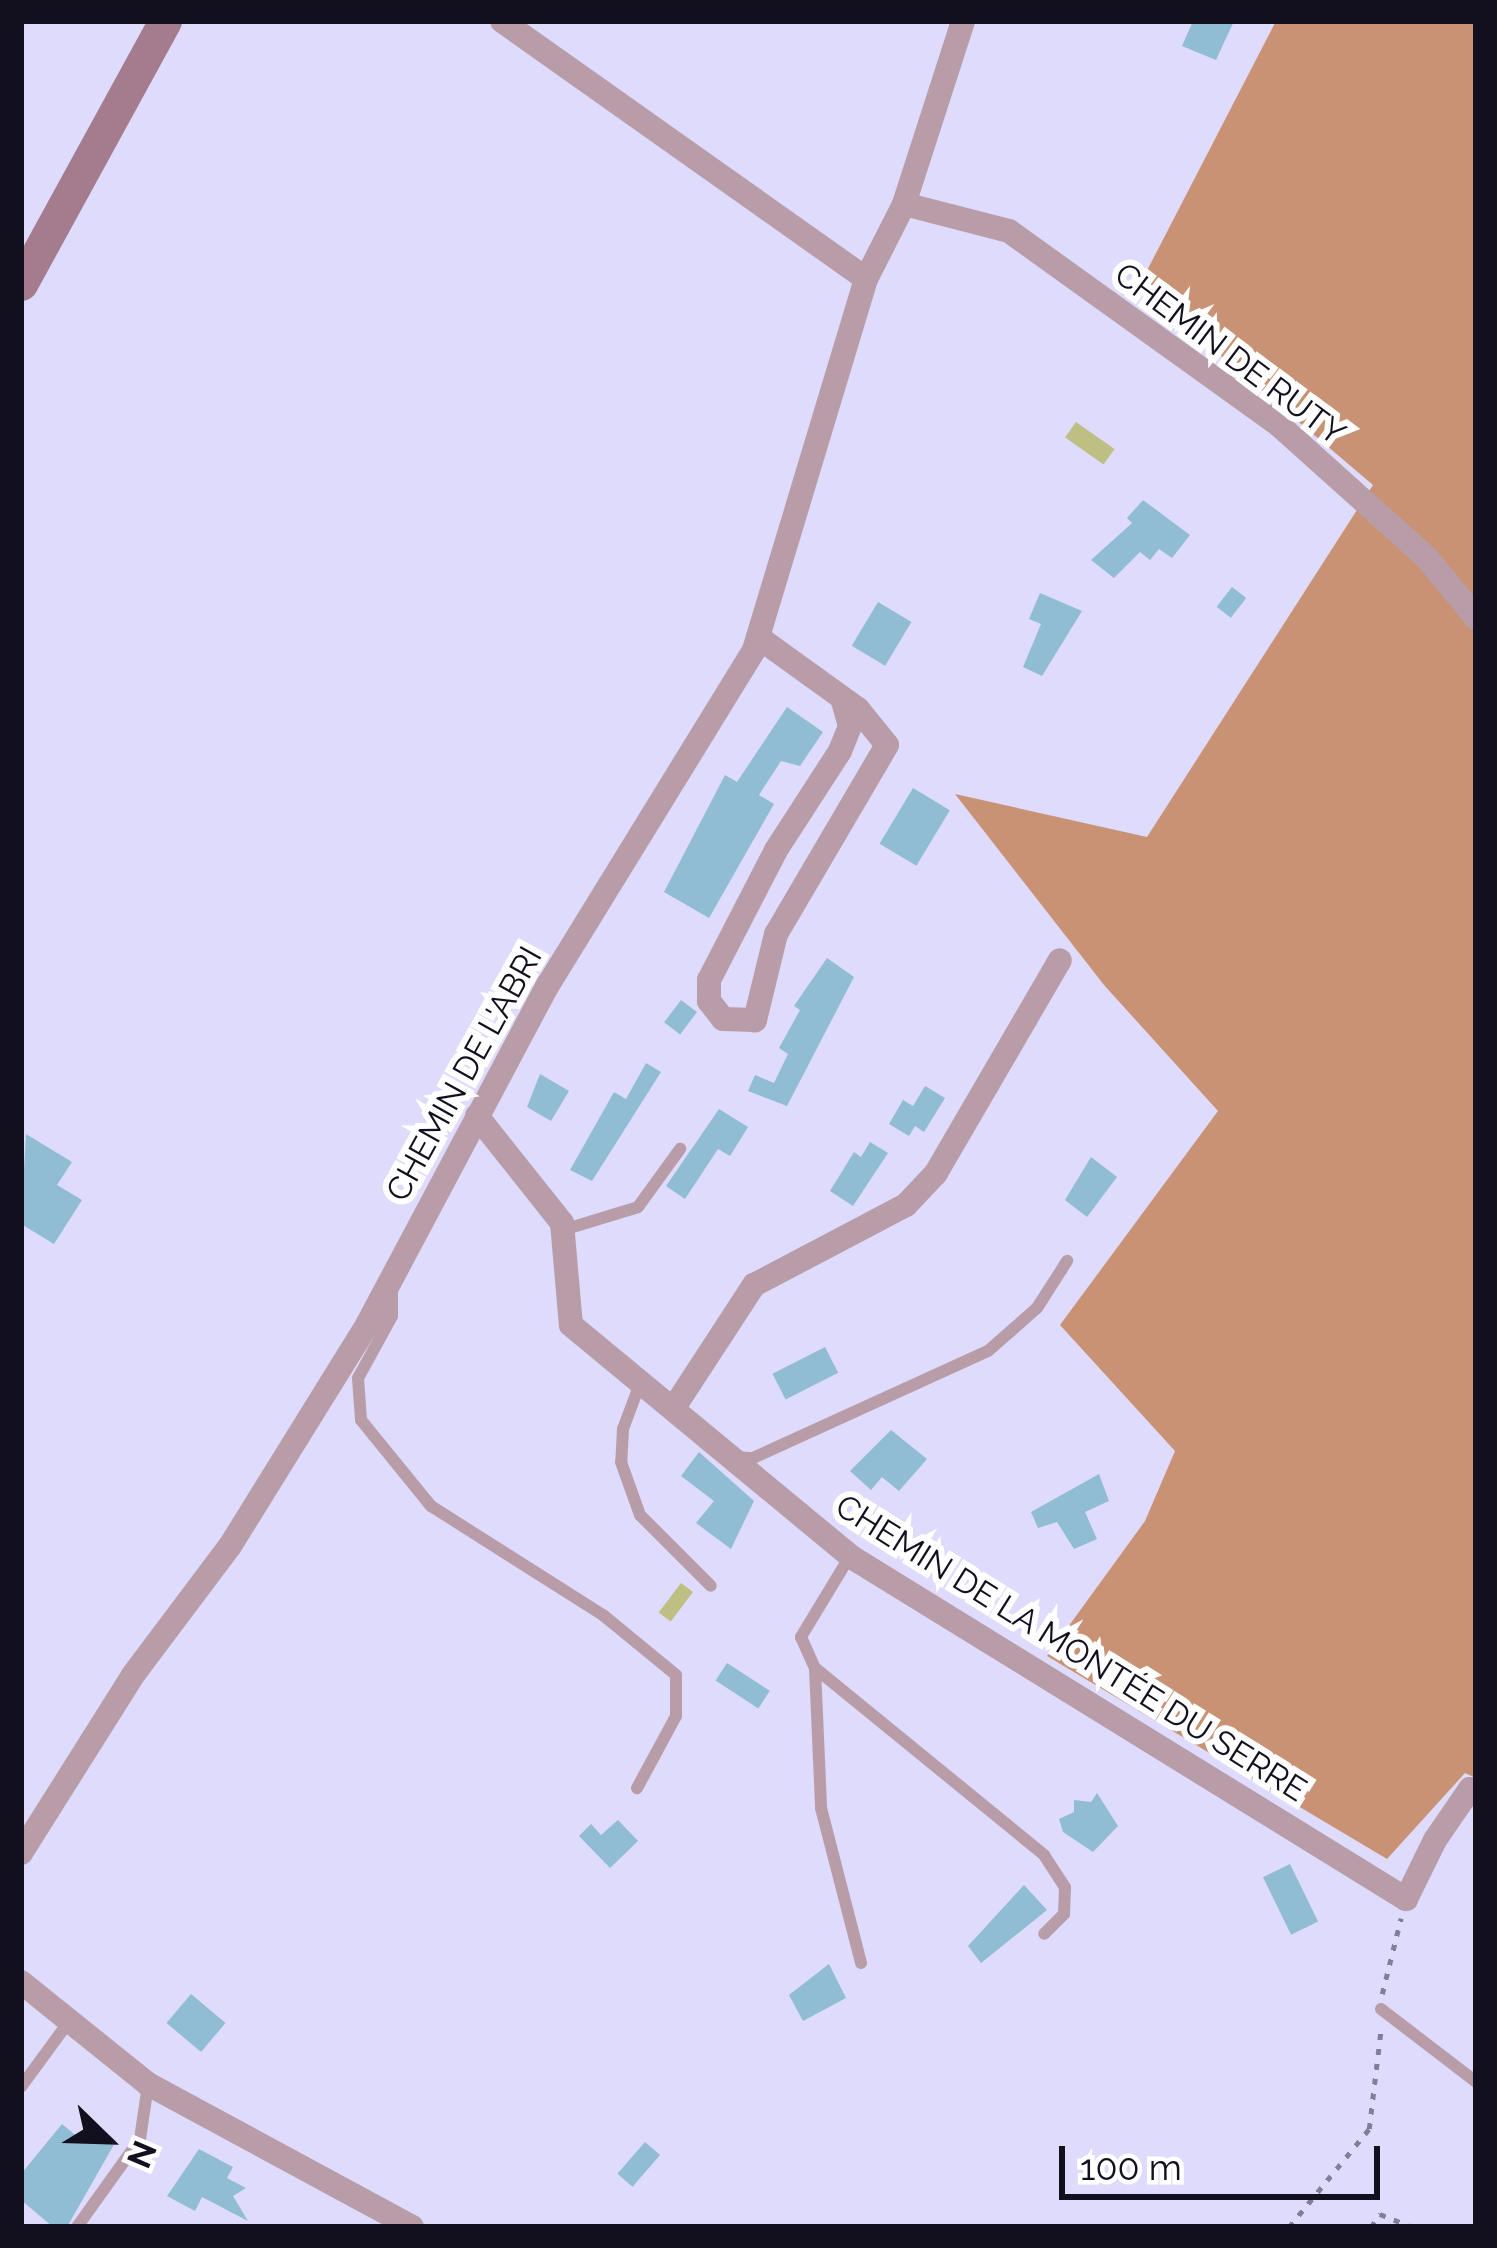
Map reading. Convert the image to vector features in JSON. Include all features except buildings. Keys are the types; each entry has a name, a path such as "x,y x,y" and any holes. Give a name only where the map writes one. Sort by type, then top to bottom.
{"main road":[{"path":"21,284 165,21"}],"street":[{"path":"502,21 866,279"},
{"name":"CHEMIN DE L'ABRI","path":"21,1853 121,1693 230,1546 393,1273 477,1116 758,637 866,279 904,204 963,21"},
{"name":"CHEMIN DE RUTY","path":"904,204 1009,231 1280,426 1427,558 1476,618"},
{"path":"758,637 882,729 887,745 878,771 776,934 755,1020 723,1019 709,1001 709,980 776,850 840,751 850,727 843,702"},
{"path":"675,1406 754,1285 906,1205 936,1173 1060,960"},
{"name":"CHEMIN DE LA MONTÉE DU SERRE","path":"477,1116 554,1207 563,1230 571,1325 675,1406 850,1556 1406,1899"},
{"path":"1406,1899 1435,1840 1470,1790 1476,1792"},
{"path":"21,1982 148,2084 412,2227"}],"lane":[{"path":"563,1230 638,1208 680,1149"},
{"path":"730,1456 753,1458 988,1351 1037,1308 1066,1261"},
{"path":"393,1273 392,1316 358,1378 361,1420 431,1506 603,1615 676,1676 676,1716 638,1788"},
{"path":"642,1380 622,1429 621,1462 640,1515 712,1586"},
{"path":"850,1556 801,1637 815,1668 820,1808 861,1963"},
{"path":"815,1668 1044,1855 1065,1887 1064,1914 1044,1934"},
{"path":"1381,2009 1476,2082"},
{"path":"21,2087 70,2019"},
{"path":"77,2227 140,2139 148,2084"}],"path":[{"path":"1289,2227 1369,2129 1381,2009 1406,1899"},
{"path":"1372,2227 1379,2214 1413,2227"}],"shaded area":[{"path":"1276,21 1476,21 1476,1778 1465,1773 1387,1859 1047,1656 1145,1521 1175,1451 1060,1325 1218,1111 1104,985 955,794 1147,837 1373,485 1139,286"},
{"path":"1076,422 1115,449 1104,465 1065,438"},
{"path":"681,1583 693,1592 671,1622 659,1613"}]}
